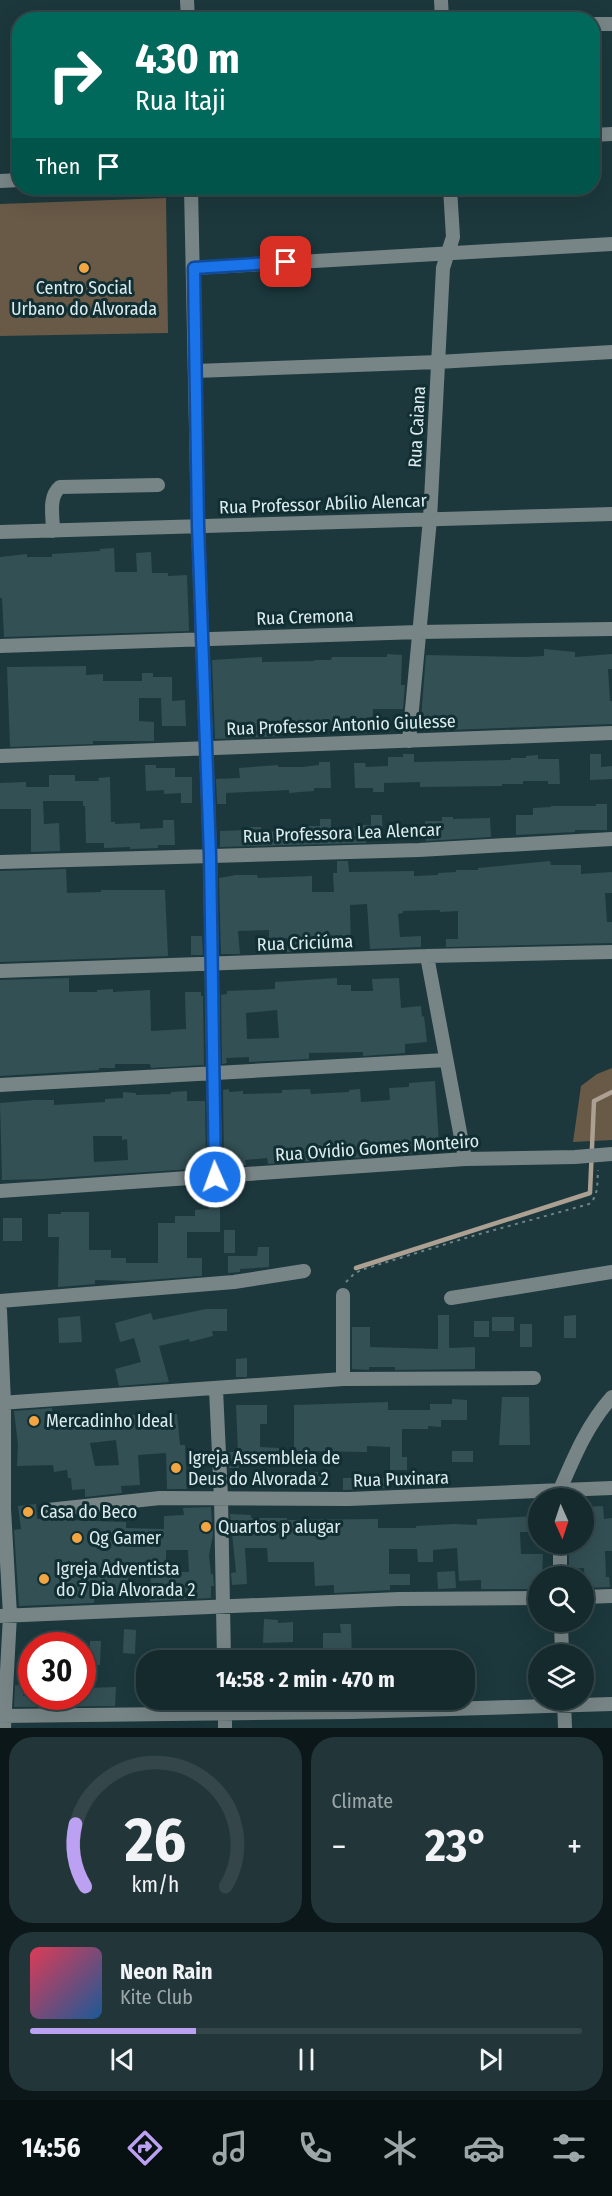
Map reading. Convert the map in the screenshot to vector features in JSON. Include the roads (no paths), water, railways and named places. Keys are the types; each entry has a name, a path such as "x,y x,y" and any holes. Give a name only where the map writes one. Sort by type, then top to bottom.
{"street":[{"path":"192,195 198,525 210,855 215,1177"},
{"name":"Rua Caiana","path":"409,741 430,519 443,268 453,237 450,195"},
{"path":"194,268 612,244"},
{"path":"195,371 438,362 612,352"},
{"path":"53,531 52,499 54,492 60,487 158,485"},
{"name":"Rua Professor Abílio Alencar","path":"0,532 612,514"},
{"name":"Rua Cremona","path":"0,646 419,632 612,629"},
{"name":"Rua Professor Antonio Giulesse","path":"0,756 612,733"},
{"name":"Rua Professora Lea Alencar","path":"0,862 419,850 612,839"},
{"name":"Rua Criciúma","path":"0,971 612,952"},
{"path":"426,956 465,1159"},
{"path":"0,1085 446,1060"},
{"name":"Rua Ovídio Gomes Monteiro","path":"0,1191 465,1159 601,1155"},
{"path":"0,1301 234,1282 304,1271"},
{"path":"451,1298 612,1272"},
{"path":"343,1295 343,1379"},
{"path":"0,1310 5,1616 3,1720 162,1710"},
{"path":"2,1403 343,1379 534,1378"},
{"path":"216,1389 221,1498 224,1650"},
{"path":"562,1488 581,1440 612,1397"},
{"name":"Rua Puxinara","path":"594,1490 612,1488"},
{"name":"Rua Puxinara","path":"48,1510 160,1498 349,1499 528,1496"},
{"path":"594,1597 612,1596"},
{"path":"5,1616 399,1599 528,1598"},
{"path":"594,1703 612,1704"},
{"path":"475,1706 528,1704"},
{"path":"225,1710 225,1728"},
{"path":"309,1710 351,1712 394,1710"},
{"path":"564,1710 565,1728"}],"waterway":[{"path":"356,1268 590,1193 594,1101 612,1092"}],"place":[{"name":"Centro Social Urbano do Alvorada","path":"84,268"},
{"name":"Mercadinho Ideal","path":"34,1421"},
{"name":"Igreja Assembleia de Deus do Alvorada 2","path":"176,1468"},
{"name":"Casa do Beco","path":"28,1512"},
{"name":"Quartos p alugar","path":"206,1527"},
{"name":"Qg Gamer","path":"77,1538"},
{"name":"Igreja Adventista do 7 Dia Alvorada 2","path":"44,1579"}]}
